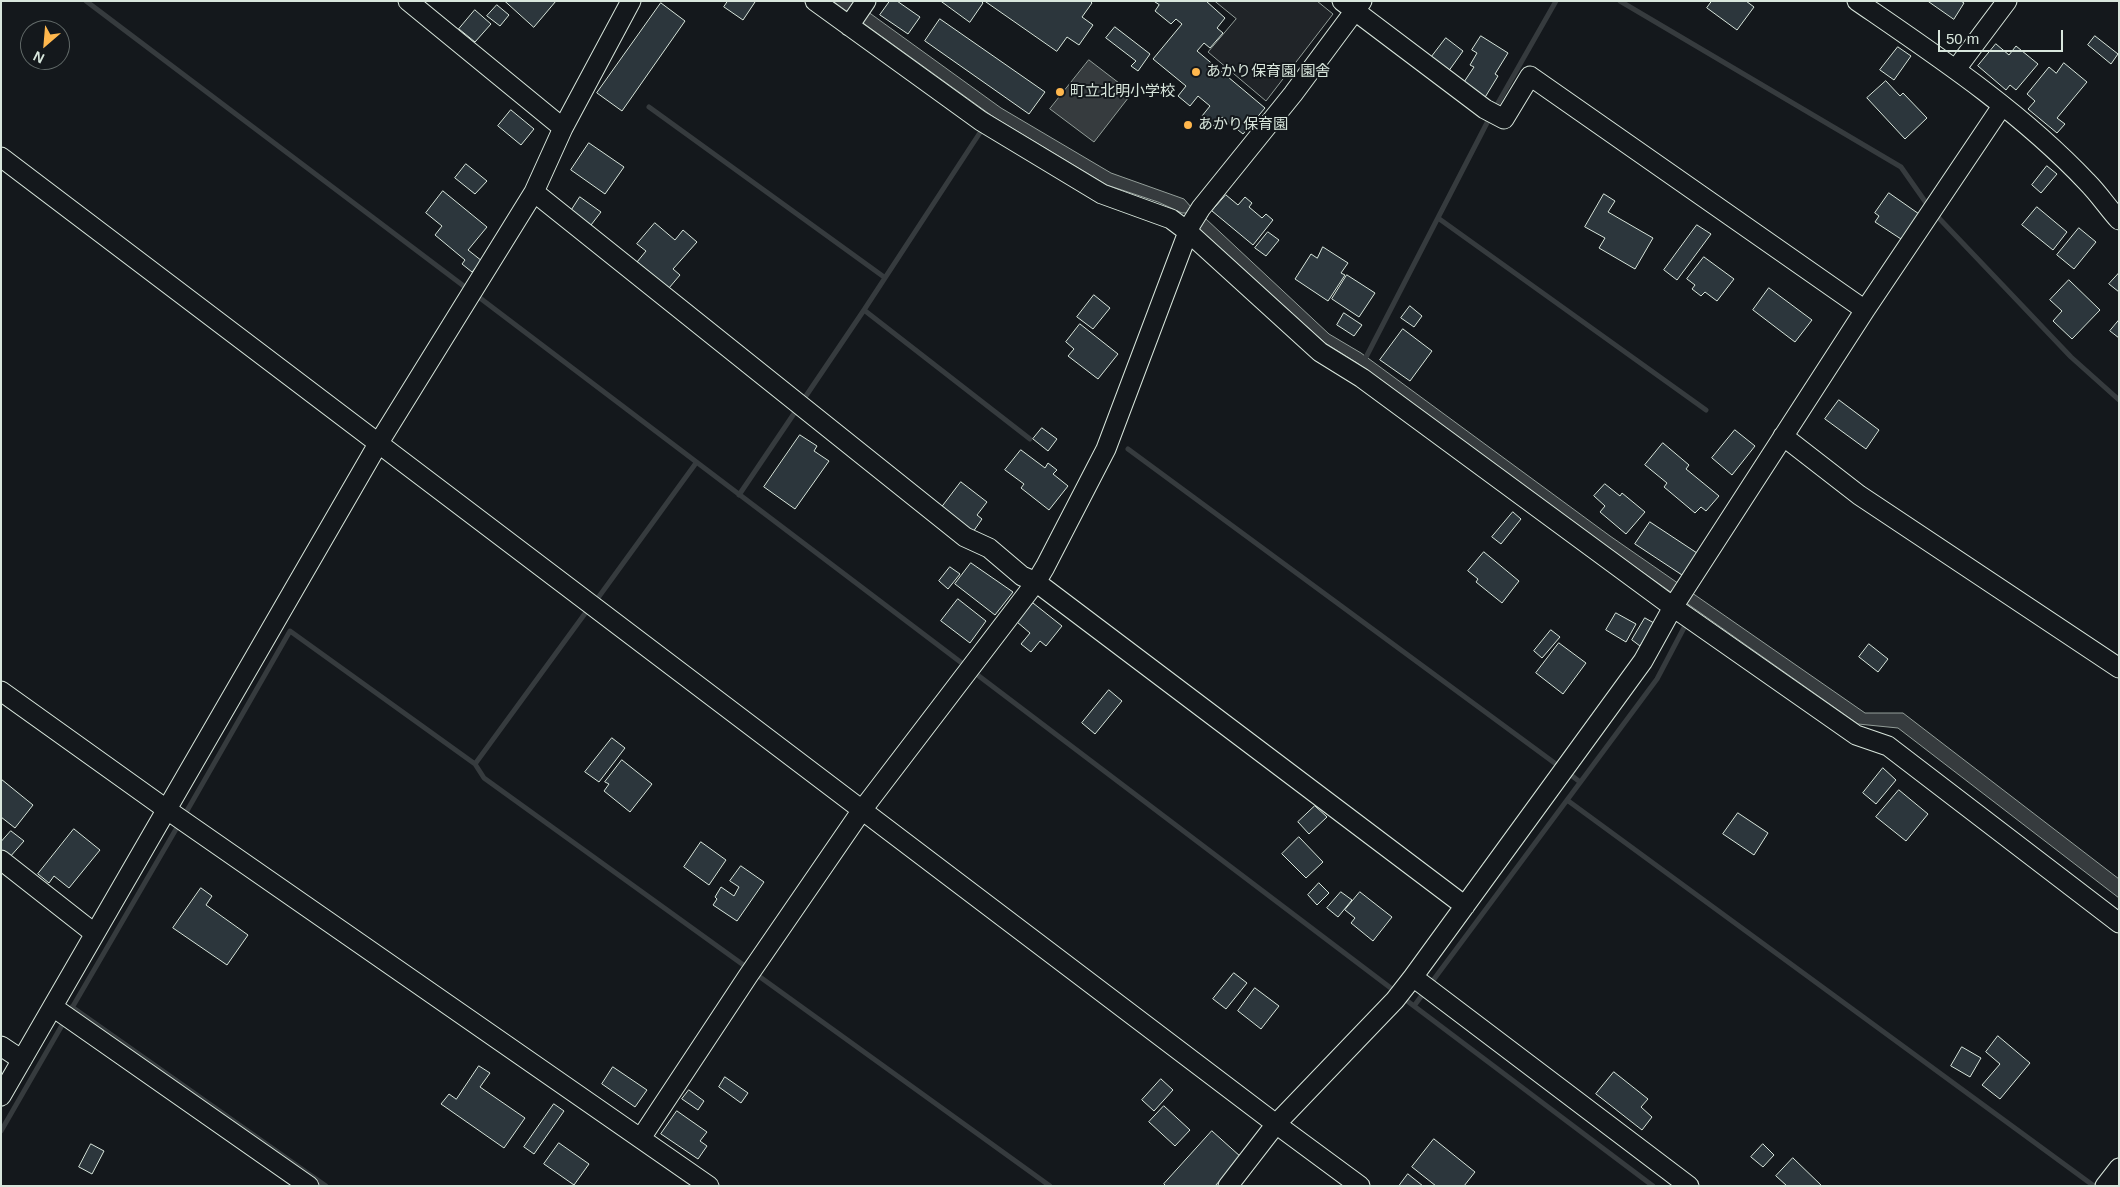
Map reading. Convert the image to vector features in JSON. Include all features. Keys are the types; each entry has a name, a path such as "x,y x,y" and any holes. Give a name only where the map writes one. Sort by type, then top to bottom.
{"street":[{"path":"408,1 563,128"},
{"path":"1,1096 22,1060 63,1014 94,933 176,816 378,444 534,192 563,128 631,1"},
{"path":"815,1 858,14 986,124 1102,194 1171,219 1189,228 1320,352 1362,378 1683,606 1856,735 1888,746 2119,923"},
{"path":"1857,1 1956,69 2054,149 2082,176 2119,220"},
{"path":"1956,69 2008,1"},
{"path":"641,1138 862,810 1036,582 1106,449 1189,228 1201,208 1293,94 1353,4 1491,112 1504,119 1530,76 1865,310"},
{"path":"1228,1186 1276,1124 1413,989 1465,906 1683,606 1783,436 2002,106"},
{"path":"1,157 1360,1186"},
{"path":"534,192 965,537 989,548 1022,576 1036,582 1465,906"},
{"path":"1783,436 1859,495 2119,668"},
{"path":"1,691 176,816 641,1138 703,1184"},
{"path":"1,860 94,933"},
{"path":"1413,989 1689,1186"},
{"path":"63,1014 309,1186"},
{"path":"1,1046 22,1060"},
{"path":"2105,1186 2119,1168"}],"shaded area":[{"path":"833,1 853,1 1001,108 1111,173 1184,199 1199,216 1206,219 1329,334 1361,353 1610,536 1865,713 1903,713 2119,879 2119,898 1898,728 1858,724 1604,545 1357,363 1325,343 1200,230 1198,224 1188,213 1182,213 1158,202 1107,185 995,118"},
{"path":"1215,1 1317,1 1333,14 1266,101 1208,52 1236,19"},
{"path":"1089,60 1132,93 1094,142 1050,109"}],"building":[{"path":"505,1 556,1 534,27"},
{"path":"728,1 755,2 743,20 724,7"},
{"path":"890,1 897,1 920,17 908,34 880,15"},
{"path":"941,1 981,1 983,3 970,22"},
{"path":"985,1 1090,1 1092,3 1082,17 1093,25 1079,45 1067,37 1057,51"},
{"name":"あかり保育園 園舎","path":"1154,1 1206,1 1225,18 1217,28 1223,33 1210,48 1204,43 1197,51 1265,108 1243,134 1222,117 1214,126 1202,116 1210,106 1198,96 1190,106 1178,96 1186,86 1153,59 1182,24 1176,19 1171,24 1155,11 1159,5"},
{"path":"1712,1 1746,1 1754,7 1737,30 1707,8"},
{"path":"1928,1 1961,1 1964,3 1954,19"},
{"path":"661,3 685,21 622,111 597,93"},
{"path":"497,5 509,15 500,26 487,16"},
{"path":"475,10 491,24 475,42 459,29"},
{"path":"940,19 1045,92 1029,114 925,41"},
{"path":"1115,27 1150,54 1138,71 1131,66 1136,61 1106,38"},
{"path":"1481,36 1508,53 1495,74 1498,76 1484,99 1462,85 1474,67 1470,65 1477,53 1472,50"},
{"path":"2095,36 2118,54 2111,64 2088,45"},
{"path":"1446,38 1463,51 1448,72 1430,59"},
{"path":"1996,44 2009,55 2016,46 2038,64 2016,90 2010,85 2006,90 1978,66"},
{"path":"1898,47 1911,56 1894,80 1880,70"},
{"path":"2064,63 2087,82 2057,118 2065,124 2057,133 2028,109 2035,101 2027,94 2049,67 2056,73"},
{"path":"1886,81 1900,96 1903,93 1927,118 1905,139 1867,98"},
{"path":"511,110 534,129 521,145 498,126"},
{"path":"589,143 624,167 605,194 571,170"},
{"path":"466,164 487,181 475,194 455,178"},
{"path":"2047,166 2057,174 2041,193 2032,185"},
{"path":"443,191 487,227 468,250 482,261 472,272 462,264 465,260 435,235 442,226 426,213"},
{"path":"1889,193 1919,214 1901,239 1875,222 1879,216 1875,213"},
{"path":"1604,194 1615,201 1608,212 1653,238 1635,269 1599,248 1605,238 1585,227"},
{"path":"1226,195 1238,205 1245,197 1252,203 1249,207 1262,218 1266,214 1273,220 1253,245 1212,211"},
{"path":"580,197 601,212 591,225 571,211"},
{"path":"2037,207 2067,232 2053,250 2022,225"},
{"path":"655,223 675,240 683,230 697,242 673,269 680,275 669,288 637,262 646,251 637,244"},
{"path":"1697,225 1711,234 1677,280 1664,270"},
{"path":"2079,228 2096,242 2074,269 2057,255"},
{"path":"1268,232 1279,240 1266,256 1255,248"},
{"path":"1323,247 1348,263 1341,273 1345,275 1328,301 1295,279 1311,254 1317,258"},
{"path":"1704,257 1734,279 1717,301 1705,292 1701,296 1692,289 1695,285 1687,279"},
{"path":"2119,273 2119,292 2109,284"},
{"path":"1347,275 1375,293 1359,317 1332,299"},
{"path":"2069,280 2100,310 2072,339 2053,321 2062,311 2050,300"},
{"path":"1769,288 1812,320 1795,342 1753,310"},
{"path":"1094,295 1110,308 1093,329 1077,317"},
{"path":"1410,306 1422,316 1414,327 1401,318"},
{"path":"1344,313 1362,325 1354,336 1337,325"},
{"path":"2119,320 2119,338 2110,331"},
{"path":"1080,324 1118,354 1098,379 1068,356 1074,349 1066,342"},
{"path":"1403,329 1432,351 1410,381 1380,360"},
{"path":"1839,400 1879,430 1866,449 1825,419"},
{"path":"1042,428 1057,439 1048,451 1033,439"},
{"path":"1735,430 1755,446 1732,475 1712,458"},
{"path":"800,435 817,446 814,451 829,461 795,509 764,487"},
{"path":"1663,443 1689,465 1686,469 1719,496 1706,511 1701,507 1695,513 1664,487 1667,483 1645,465"},
{"path":"1021,450 1045,468 1048,463 1057,470 1053,474 1068,486 1049,510 1021,488 1024,484 1005,470"},
{"path":"961,482 987,502 977,515 982,519 973,532 942,507"},
{"path":"1605,484 1620,496 1622,493 1645,512 1626,534 1600,512 1605,506 1594,496"},
{"path":"1513,512 1521,519 1501,544 1492,537"},
{"path":"1650,522 1697,553 1682,575 1635,544"},
{"path":"1484,552 1519,581 1502,603 1476,582 1478,579 1468,571"},
{"path":"971,563 1013,592 995,615 955,584"},
{"path":"950,567 960,574 948,589 939,581"},
{"path":"958,599 986,621 970,643 941,621"},
{"path":"1033,603 1062,626 1046,646 1040,641 1031,652 1021,644 1030,633 1017,622"},
{"path":"1616,613 1636,624 1626,642 1606,630"},
{"path":"1645,618 1654,623 1640,646 1632,640"},
{"path":"1551,630 1560,637 1542,658 1534,651"},
{"path":"1559,643 1586,663 1563,694 1536,673"},
{"path":"1869,644 1888,659 1878,672 1859,657"},
{"path":"1109,690 1122,701 1095,734 1082,723"},
{"path":"612,738 625,748 599,782 585,772"},
{"path":"622,760 652,784 630,812 604,791 609,784 605,782"},
{"path":"1883,768 1896,780 1876,804 1863,793"},
{"path":"1,779 33,805 15,828 1,817"},
{"path":"1899,790 1928,814 1906,841 1876,817"},
{"path":"1315,806 1327,817 1309,834 1298,822"},
{"path":"1738,813 1768,833 1754,855 1723,834"},
{"path":"74,829 100,850 69,888 54,876 49,883 38,874"},
{"path":"11,831 24,841 9,858 1,852 1,842"},
{"path":"1299,837 1323,862 1306,878 1282,854"},
{"path":"701,842 726,860 709,885 684,867"},
{"path":"741,866 764,882 737,921 713,905 721,887 734,896 739,887 730,881"},
{"path":"1319,883 1329,893 1317,905 1308,895"},
{"path":"201,888 212,896 206,905 248,935 227,965 173,928"},
{"path":"1341,892 1352,900 1338,917 1327,908"},
{"path":"1360,892 1392,917 1373,941 1351,923 1355,918 1345,910"},
{"path":"1234,973 1247,983 1226,1009 1213,999"},
{"path":"1255,988 1279,1006 1261,1029 1238,1011"},
{"path":"1998,1036 2030,1063 2000,1099 1982,1085 2000,1064 1986,1052"},
{"path":"1962,1047 1981,1058 1970,1077 1951,1066"},
{"path":"479,1066 490,1073 480,1087 525,1118 504,1148 441,1104 449,1094 456,1099"},
{"path":"613,1067 647,1090 635,1107 602,1084"},
{"path":"1614,1072 1648,1099 1641,1107 1652,1117 1642,1130 1596,1094"},
{"path":"725,1077 748,1093 741,1103 719,1087"},
{"path":"1161,1079 1173,1090 1154,1111 1142,1100"},
{"path":"689,1090 704,1101 698,1110 682,1099"},
{"path":"554,1104 564,1111 534,1154 524,1147"},
{"path":"1164,1106 1190,1130 1175,1146 1149,1122"},
{"path":"677,1111 707,1132 700,1141 707,1146 698,1159 661,1134"},
{"path":"1212,1131 1241,1157 1215,1186 1166,1186 1164,1184"},
{"path":"1434,1139 1475,1172 1464,1186 1436,1186 1412,1167"},
{"path":"559,1143 589,1164 574,1185 544,1164"},
{"path":"91,1144 104,1151 92,1174 79,1167"},
{"path":"1763,1144 1774,1155 1763,1167 1751,1157"},
{"path":"1793,1158 1822,1186 1787,1186 1776,1176"},
{"path":"1408,1174 1423,1186 1399,1186"}],"waterway":[{"path":"86,1 469,290"},
{"path":"1494,110 1556,1"},
{"path":"1620,1 1901,167 1929,207"},
{"path":"649,107 884,277"},
{"path":"1364,361 1490,117"},
{"path":"739,495 864,310 983,128"},
{"path":"1934,213 2071,357 2119,400"},
{"path":"1438,218 1706,410"},
{"path":"476,295 1396,992"},
{"path":"864,310 1030,439"},
{"path":"1128,449 1560,767"},
{"path":"595,602 696,463"},
{"path":"184,816 290,631 475,764 589,608"},
{"path":"1414,1006 1657,679 1687,622"},
{"path":"475,764 484,778 1050,1186"},
{"path":"1567,772 1580,782"},
{"path":"1567,800 2094,1186"},
{"path":"69,1013 179,824"},
{"path":"1402,997 1653,1186"},
{"path":"72,1007 326,1186"},
{"path":"1,1131 65,1020"}],"place":[{"name":"あかり保育園 園舎","path":"1196,72"},
{"name":"町立北明小学校","path":"1060,92"},
{"name":"あかり保育園","path":"1188,125"}]}
